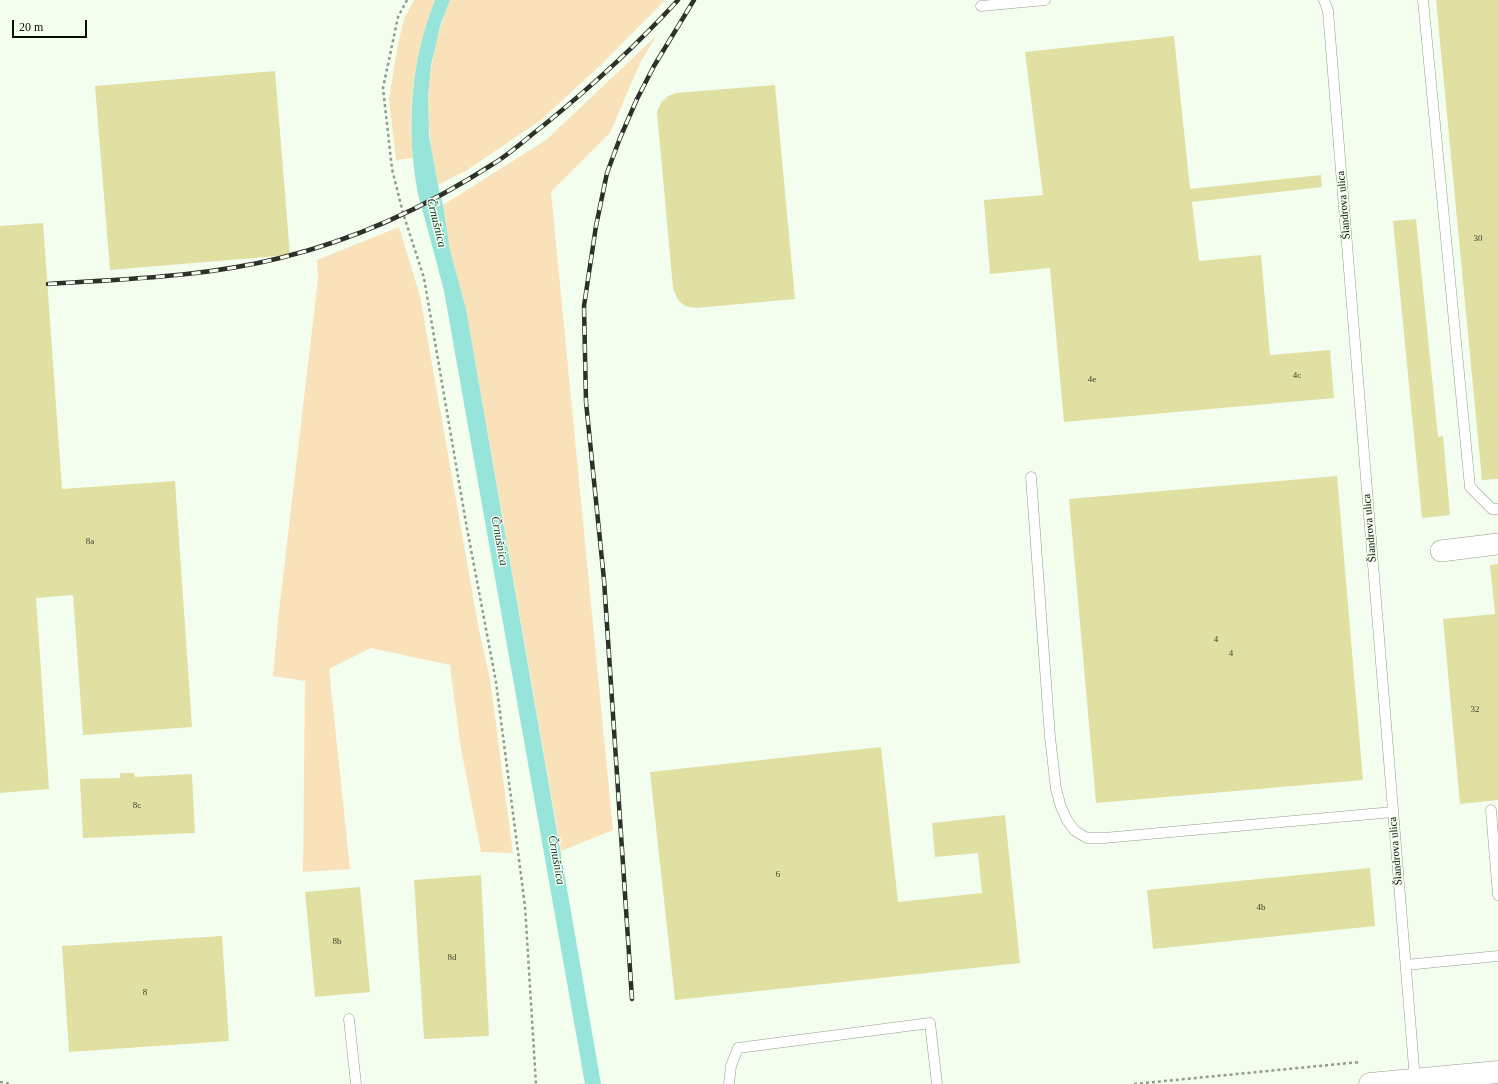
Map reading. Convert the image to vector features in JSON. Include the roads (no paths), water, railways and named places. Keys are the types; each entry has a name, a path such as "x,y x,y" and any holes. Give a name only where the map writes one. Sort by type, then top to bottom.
{"street":[{"path":"1441,551 1498,544"},
{"path":"1370,1084 1498,1072"}],"lane":[{"path":"981,6 1045,0"},
{"name":"Šlandrova ulica","path":"1324,0 1329,19 1415,1080"},
{"path":"1423,0 1470,486 1492,509 1498,509"},
{"path":"1031,477 1050,736 1056,789 1061,807 1067,820 1075,831 1087,838 1104,838 1393,812"},
{"path":"1491,810 1498,895"},
{"path":"1406,965 1498,956"},
{"path":"349,1019 356,1084"},
{"path":"729,1084 731,1066 738,1048 930,1023 937,1084"}],"water":[{"name":"Črnušnica","path":"435,0 450,0 441,23 431,65 428,97 429,136 443,205 450,250 466,309 601,1084 585,1084 444,291 418,194 414,169 412,120 415,72 420,48"}],"railway":[{"path":"48,284 135,279 193,273 251,264 308,251 390,220 443,194 500,160 562,111 596,81 678,0"},
{"path":"632,999 604,580 586,402 584,306 596,226 607,173 637,99 654,66 694,0"}]}
